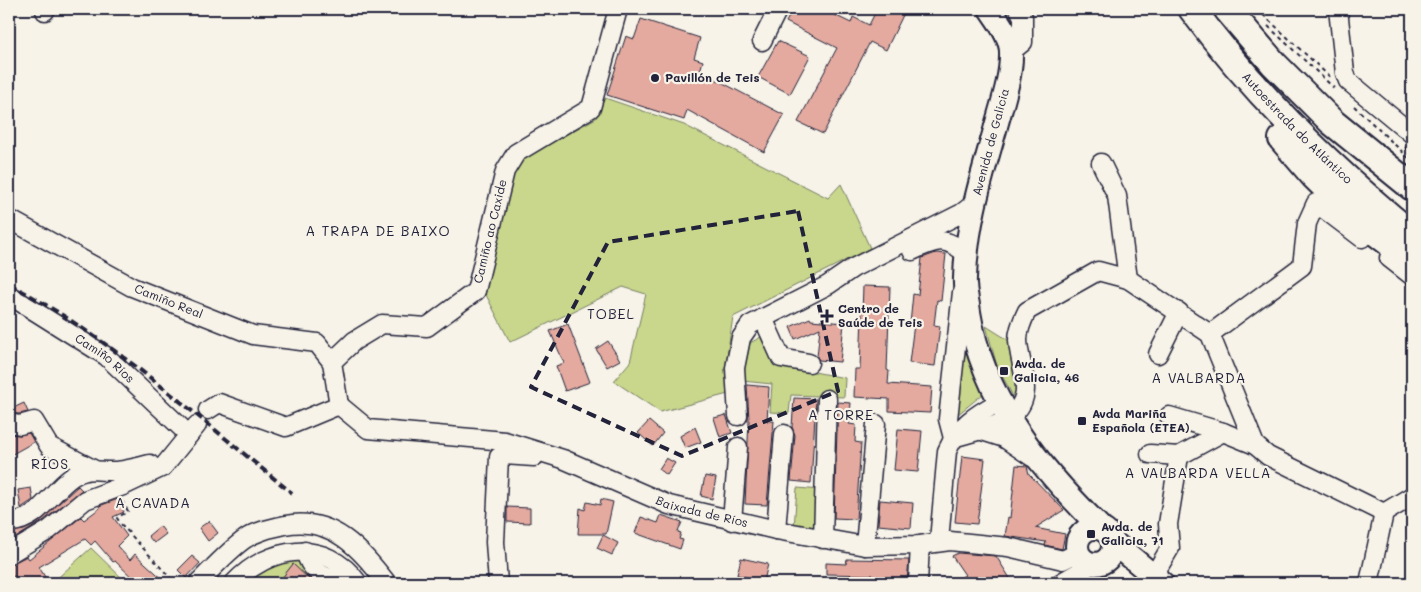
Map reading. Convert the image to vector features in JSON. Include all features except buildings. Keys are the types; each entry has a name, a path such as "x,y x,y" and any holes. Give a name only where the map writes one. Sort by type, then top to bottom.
{"highway":[{"name":"Autoestrada do Atlántico","path":"1192,9 1211,20 1265,72 1312,125 1412,213"},
{"path":"1227,9 1274,64 1332,122 1412,187"},
{"name":"Autoestrada do Atlántico","path":"1211,20 1261,93 1328,163 1412,235"},
{"path":"1211,20 1237,80 1314,176 1357,218 1412,260"}],"main road":[{"path":"990,9 1004,30 1012,51"},
{"name":"Avenida de Galicia","path":"1012,51 1004,100 975,203 964,280 972,329 984,369 1004,410 1036,459 1062,491 1087,555"},
{"path":"1087,555 1159,581"}],"street":[{"name":"Camiño ao Caxide","path":"332,362 354,340 382,324 427,327 476,291 505,171 516,153 591,108 618,9"},
{"path":"762,41 778,9"},
{"path":"1012,51 1023,42 1022,17 1019,9"},
{"path":"1338,9 1345,73 1348,81 1412,134"},
{"path":"1101,163 1117,196 1128,279"},
{"path":"738,416 735,368 741,338 750,325 828,285 852,268 962,213 975,203"},
{"path":"1210,334 1302,266 1307,223 1316,203 1412,276"},
{"name":"Camiño Real","path":"9,219 132,287 253,335 317,343 332,362"},
{"path":"828,285 856,277 934,241 949,242 958,246 967,255"},
{"path":"952,438 979,430 1025,395 1026,381 1018,339 1022,322 1028,310 1098,271 1128,279 1210,334 1255,445"},
{"name":"Avenida de Galicia","path":"952,438 948,419 960,297 964,280"},
{"name":"Camiño Ríos","path":"9,296 106,356 193,430 178,451"},
{"path":"1158,354 1179,312"},
{"path":"763,318 781,358 809,363"},
{"path":"208,410 219,403 286,427 339,405 332,362"},
{"path":"823,538 827,399"},
{"name":"Baixada de Ríos","path":"339,405 368,429 505,441 563,458 669,505 776,530 865,546 920,545 939,541 1008,547 1062,560 1087,555"},
{"name":"Avenida de Galicia","path":"939,541 947,451 952,438 974,415 1004,410"},
{"path":"1168,416 1223,432 1255,445 1268,456 1384,513"},
{"path":"9,424 20,425 34,421 50,446 92,469 129,470 150,464 178,451"},
{"path":"865,546 876,424"},
{"name":"Avenida de Galicia","path":"979,430 1004,438 1036,459"},
{"path":"1150,454 1179,456 1223,432"},
{"path":"776,530 784,434"},
{"path":"732,521 738,447"},
{"path":"9,554 49,530 85,500 116,489 163,467 178,451"},
{"path":"498,583 495,542 499,457 504,455 537,457 543,453"},
{"path":"1159,581 1170,548 1168,524 1179,456"},
{"path":"12,522 23,521 35,515 43,504 72,477 92,469"},
{"path":"1369,583 1384,513 1412,496"},
{"path":"198,583 232,549 252,535 273,527 306,523 333,530 345,537 367,557 387,583"},
{"path":"918,583 920,545"},
{"path":"234,583 249,568 269,556 305,552 325,556 337,563 357,582"}],"path":[{"path":"1264,22 1338,92"},
{"path":"1348,101 1412,161"},
{"path":"116,489 128,511 117,518 120,524 175,583"}],"highlighted area":[{"path":"798,211 838,391 682,456 531,387 608,242"}],"green space":[{"path":"605,98 684,125 828,198 841,184 870,248 733,317 725,369 728,394 660,412 614,381 630,362 646,294 623,287 510,342 484,291 511,175 521,160 596,118"},
{"path":"986,326 1013,343 1022,380 1015,400 997,366"},
{"path":"761,337 773,364 845,378 844,397 791,395 789,413 770,412 772,384 742,381 750,343"},
{"path":"964,339 983,394 957,415"},
{"path":"797,488 821,490 818,530 794,528"},
{"path":"91,548 127,583 52,583"},
{"path":"313,555 352,583 238,583 258,566"}],"railway":[{"path":"9,284 47,306 120,355 190,409 292,493"}],"place":[{"name":"Pavillón de Teis","path":"655,78"},
{"name":"Centro de Saúde de Teis","path":"827,316"},
{"name":"Avda. de Galicia, 46","path":"1004,371"},
{"name":"Avda Mariña Española (ETEA)","path":"1082,421"},
{"name":"Avda. de Galicia, 71","path":"1091,534"}],"district":[{"name":"A TRAPA DE BAIXO","path":"378,231"},
{"name":"TOBEL","path":"611,314"},
{"name":"A VALBARDA","path":"1199,378"},
{"name":"A TORRE","path":"841,415"},
{"name":"RÍOS","path":"50,464"},
{"name":"A VALBARDA VELLA","path":"1198,473"},
{"name":"A CAVADA","path":"153,503"}]}
